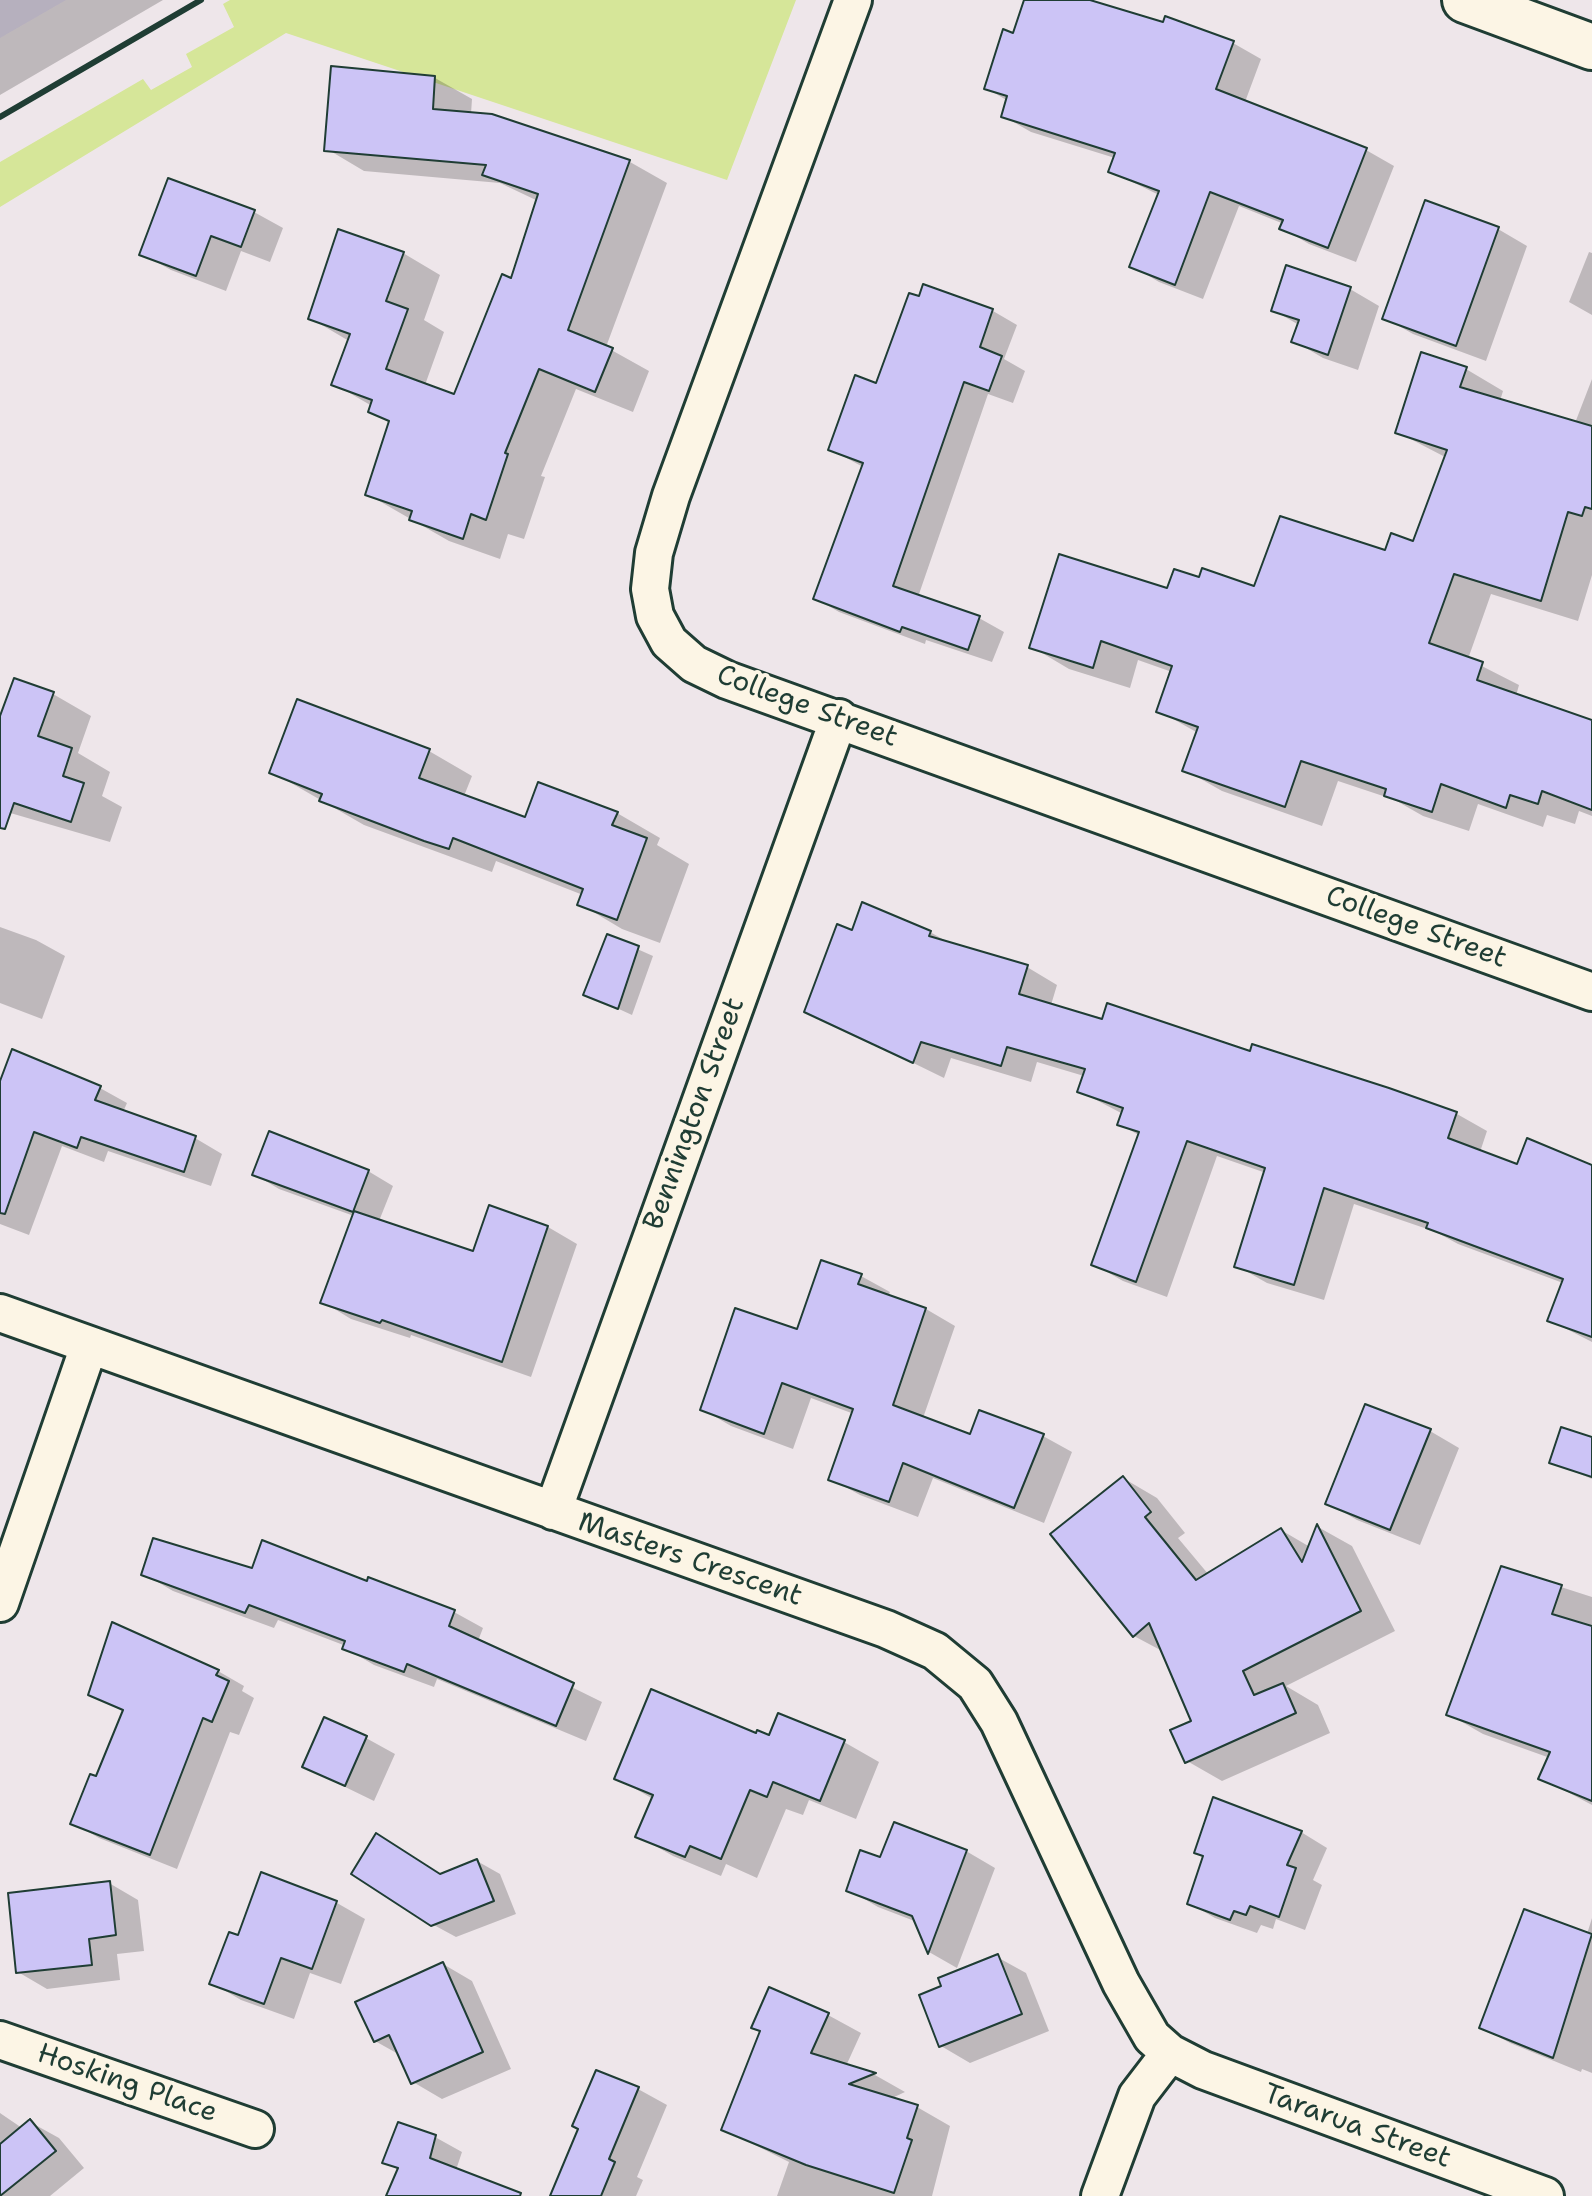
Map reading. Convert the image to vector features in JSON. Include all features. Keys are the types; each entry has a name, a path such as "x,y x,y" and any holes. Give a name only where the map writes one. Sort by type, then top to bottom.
{"street":[{"name":"College Street","path":"853,0 671,496 654,553 650,589 655,616 669,642 694,664 727,680 1592,992"},
{"path":"1465,0 1592,47"},
{"name":"Bennington Street","path":"553,1511 839,718"},
{"name":"Masters Crescent","path":"0,1313 886,1629 935,1651 975,1684 999,1722 1136,2012 1152,2037 1170,2053"},
{"path":"0,1603 89,1346"},
{"name":"Hosking Place","path":"0,2040 255,2129"},
{"path":"1100,2196 1137,2096 1170,2053"},
{"name":"Tararua Street","path":"1170,2053 1313,2112 1545,2196"}],"shaded area":[{"path":"0,0 66,0 0,38"}],"green space":[{"path":"230,0 796,0 727,180 286,33 0,207 0,162 143,79 151,90 192,67 186,54 234,27 223,4"}],"building":[{"path":"1024,0 1090,0 1163,22 1165,16 1234,41 1216,89 1367,148 1328,248 1279,229 1283,220 1210,192 1175,285 1129,267 1159,191 1108,172 1115,153 1001,117 1007,96 984,89 1003,29 1013,33"},
{"path":"331,66 435,76 433,109 492,114 630,160 568,330 613,348 595,392 539,369 505,453 508,454 486,520 471,514 463,539 409,520 412,511 365,495 389,421 368,412 372,400 331,385 350,334 308,319 338,229 404,252 386,301 408,309 386,369 454,394 502,274 511,278 538,194 482,175 486,165 324,151"},
{"path":"168,178 255,210 241,247 211,236 196,276 139,255"},
{"path":"1425,200 1499,227 1456,346 1382,319"},
{"path":"1286,265 1351,287 1328,355 1291,342 1299,320 1271,311"},
{"path":"923,284 993,309 980,347 1002,356 989,391 964,382 893,586 980,616 968,650 902,627 900,632 813,599 863,463 828,450 855,375 876,383 909,293 919,296"},
{"path":"1421,352 1467,367 1460,387 1592,426 1592,509 1585,507 1582,516 1568,512 1541,601 1454,574 1429,643 1483,662 1477,680 1592,720 1592,810 1542,791 1538,804 1510,795 1506,808 1441,784 1432,812 1384,796 1386,789 1301,761 1285,807 1182,771 1198,727 1156,712 1172,666 1101,641 1093,668 1029,648 1059,554 1167,588 1174,569 1199,577 1202,568 1254,586 1280,516 1385,550 1391,533 1413,541 1447,450 1395,433"},
{"path":"14,678 54,692 38,736 72,748 63,776 84,783 71,822 14,803 5,829 0,828 0,716"},
{"path":"297,699 430,749 419,778 525,817 538,782 618,812 612,825 647,838 617,920 577,905 583,889 453,838 449,849 424,841 319,801 322,794 269,773"},
{"path":"862,902 931,931 929,936 1028,965 1019,994 1102,1019 1107,1003 1250,1051 1252,1044 1389,1088 1457,1112 1448,1138 1517,1164 1527,1138 1592,1165 1592,1337 1547,1321 1563,1279 1426,1228 1428,1223 1324,1188 1294,1285 1234,1267 1265,1168 1187,1141 1136,1282 1091,1265 1139,1132 1117,1125 1123,1108 1077,1092 1085,1069 1007,1047 1001,1066 921,1042 913,1063 804,1012 837,924 852,930"},
{"path":"607,934 639,946 618,1009 583,995"},
{"path":"12,1049 101,1086 95,1100 196,1136 184,1172 81,1137 77,1148 34,1132 5,1214 0,1213 0,1081"},
{"path":"269,1131 369,1170 353,1212 252,1175"},
{"path":"489,1205 548,1226 502,1362 382,1320 380,1323 320,1303 354,1211 473,1251"},
{"path":"821,1260 862,1274 858,1284 926,1308 893,1405 970,1434 979,1410 1044,1434 1014,1508 903,1463 889,1502 828,1480 853,1409 782,1383 764,1434 700,1410 735,1308 797,1329"},
{"path":"1365,1404 1431,1429 1390,1530 1325,1504"},
{"path":"1561,1427 1592,1437 1592,1477 1549,1463"},
{"path":"1123,1476 1151,1512 1145,1517 1196,1580 1281,1528 1302,1562 1317,1524 1361,1611 1243,1671 1254,1695 1283,1683 1296,1713 1185,1763 1170,1730 1191,1721 1149,1623 1133,1637 1050,1534"},
{"path":"153,1538 252,1568 262,1540 367,1581 368,1577 455,1610 449,1626 574,1683 556,1726 407,1664 404,1672 342,1649 345,1641 249,1605 245,1613 141,1575"},
{"path":"1501,1566 1562,1585 1552,1614 1592,1626 1592,1801 1538,1779 1550,1752 1446,1715"},
{"path":"112,1622 219,1670 216,1675 229,1681 212,1722 203,1718 150,1855 70,1824 90,1774 96,1776 123,1710 88,1695"},
{"path":"651,1689 756,1733 757,1730 769,1735 778,1713 845,1740 820,1801 773,1782 767,1797 750,1790 721,1859 690,1846 685,1857 635,1837 653,1795 614,1779"},
{"path":"324,1717 367,1736 345,1786 302,1767"},
{"path":"1213,1797 1302,1831 1287,1865 1296,1868 1279,1917 1250,1906 1246,1915 1234,1911 1230,1920 1187,1904 1203,1856 1194,1853"},
{"path":"894,1822 967,1850 928,1954 912,1916 846,1891 860,1850 880,1857"},
{"path":"376,1833 440,1874 477,1859 494,1901 431,1926 351,1874"},
{"path":"261,1872 337,1901 312,1969 281,1958 264,2004 209,1984 229,1932 238,1935"},
{"path":"110,1881 116,1935 89,1939 92,1965 16,1973 8,1893"},
{"path":"1524,1909 1592,1934 1553,2058 1479,2028"},
{"path":"998,1954 1022,2014 939,2047 919,1995 941,1986 938,1978"},
{"path":"443,1962 483,2052 411,2084 389,2035 374,2042 355,2002"},
{"path":"769,1987 829,2013 811,2053 876,2073 849,2084 918,2105 907,2138 912,2140 894,2193 806,2165 721,2130 760,2031 751,2028"},
{"path":"596,2070 639,2087 609,2159 615,2162 601,2196 550,2196 578,2129 572,2126"},
{"path":"30,2119 56,2151 0,2196 0,2144"},
{"path":"398,2122 436,2135 430,2158 521,2193 520,2196 386,2196 398,2168 382,2163"}],"railway":[{"path":"0,117 201,0"}]}
